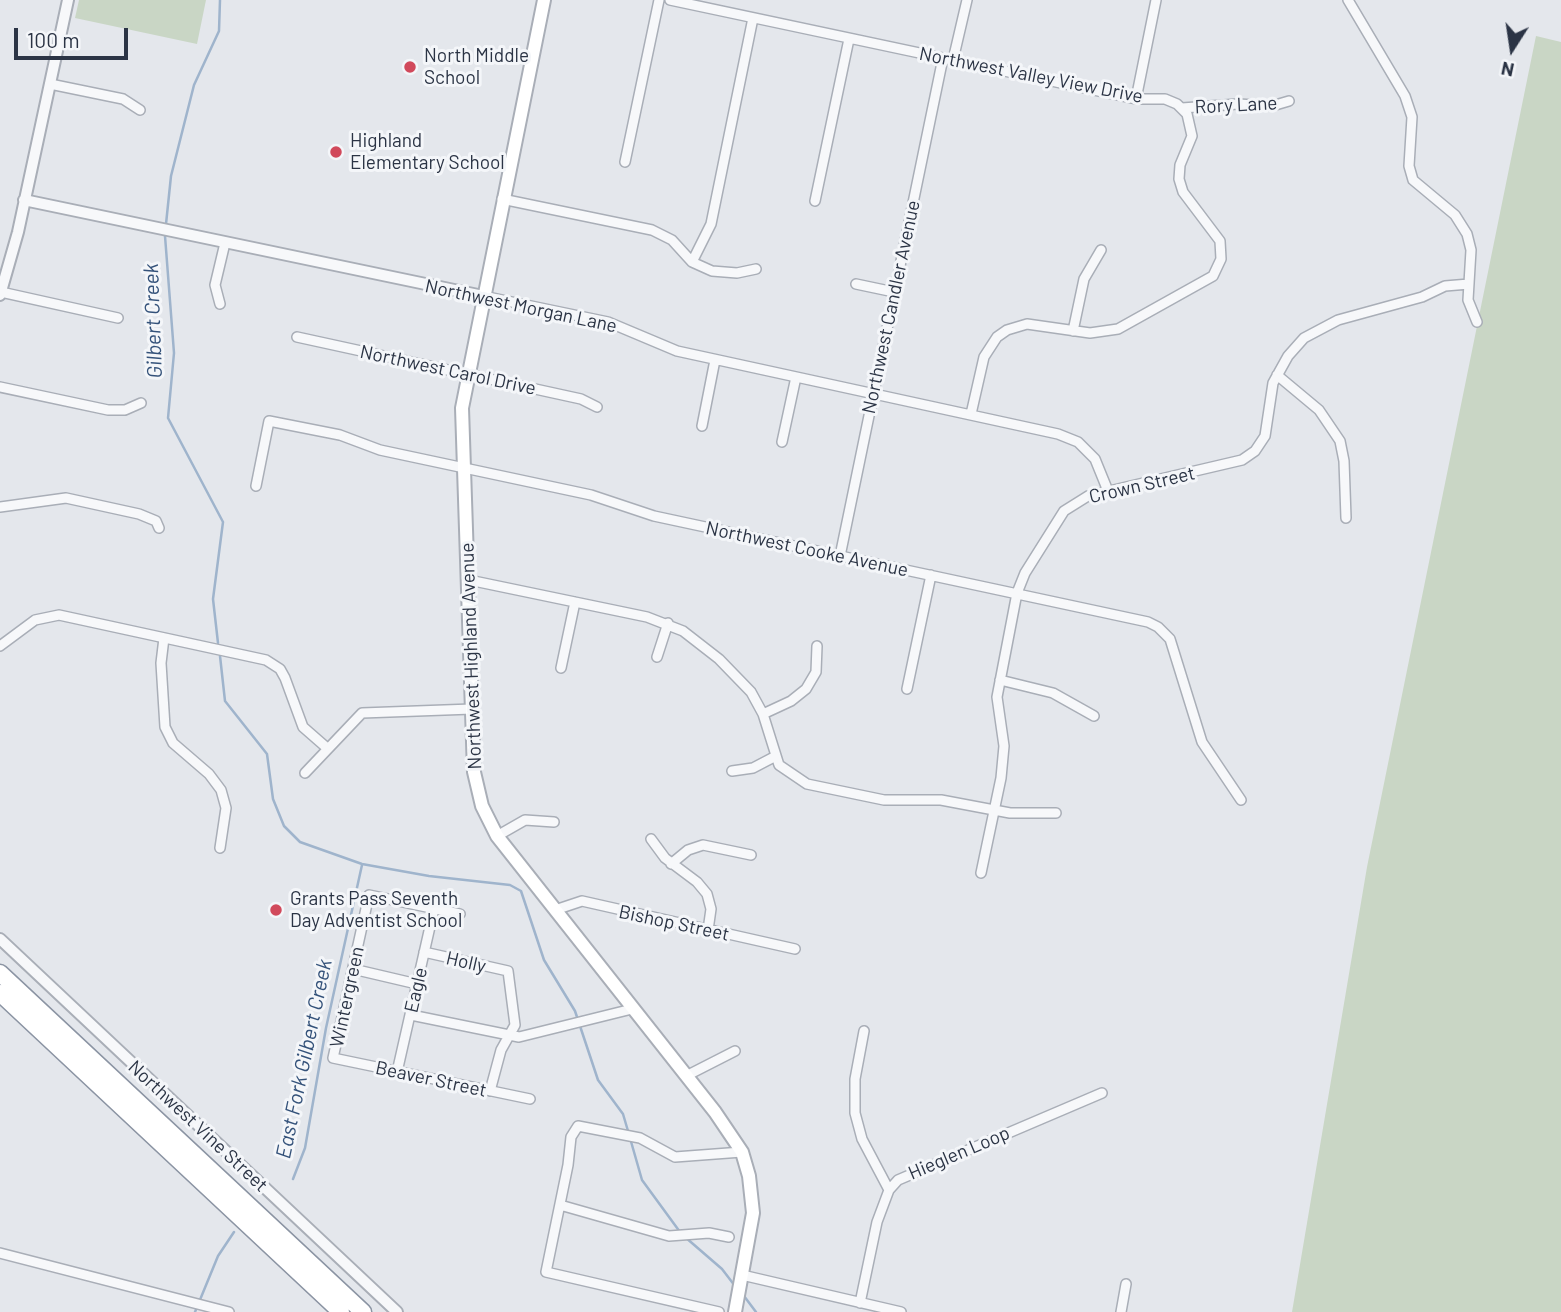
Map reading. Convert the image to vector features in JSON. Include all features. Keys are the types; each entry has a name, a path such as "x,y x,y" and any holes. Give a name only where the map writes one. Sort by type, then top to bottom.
{"highway":[{"path":"0,973 363,1312"},
{"path":"0,993 341,1312"}],"main road":[{"name":"Northwest Highland Avenue","path":"544,0 467,374 461,423 477,789 497,836 726,1127 742,1152 754,1201 735,1312"}],"street":[{"path":"68,0 1,294 118,318"},
{"path":"625,162 659,0"},
{"name":"Northwest Valley View Drive","path":"670,0 1136,99 1165,99 1182,108"},
{"name":"Northwest Candler Avenue","path":"839,556 894,292 948,59 967,0"},
{"path":"1136,99 1156,0"},
{"path":"1348,0 1401,86 1409,107 1412,127 1409,166 1413,180 1455,215 1466,234 1471,250 1469,307 1477,322"},
{"path":"692,262 711,225 753,18"},
{"path":"815,201 849,38"},
{"path":"50,84 123,99 140,110"},
{"name":"Rory Lane","path":"1182,108 1238,104 1272,106 1289,101"},
{"path":"971,414 984,357 997,337 1016,326 1027,324 1090,333 1118,329 1205,282 1219,267 1222,250 1215,231 1180,185 1180,165 1192,135 1190,120 1182,108"},
{"path":"502,199 652,230 672,240 692,262 722,273 756,269"},
{"name":"Northwest Morgan Lane","path":"24,200 608,322 667,348 715,360 1058,433 1078,442 1095,459 1108,491"},
{"path":"220,303 215,285 225,243"},
{"path":"1073,331 1084,279 1101,250"},
{"name":"Crown Street","path":"981,873 1004,758 997,708 1017,593 1025,573 1064,511 1088,496 1216,468 1248,456 1265,436 1270,394 1277,375 1295,348 1326,325 1422,297 1445,286 1469,284"},
{"path":"856,285 894,292"},
{"name":"Northwest Carol Drive","path":"297,337 582,399 597,407"},
{"path":"702,426 715,360"},
{"path":"1277,375 1319,410 1340,441 1344,461 1346,518"},
{"path":"782,442 796,377"},
{"path":"0,387 108,410 125,410 141,403"},
{"name":"Northwest Cooke Avenue","path":"256,486 269,421 464,468 591,495 654,516 1148,622 1164,632 1173,648 1202,742 1241,800"},
{"path":"0,507 66,498 139,514 156,521 159,528"},
{"path":"907,689 930,575"},
{"path":"469,580 668,623 698,641 751,692 763,714 774,757 796,778 823,788 884,800 941,800 995,810 1056,813"},
{"path":"561,668 575,602"},
{"path":"0,646 35,620 50,615 273,664 285,678 303,727 327,748"},
{"path":"657,657 668,623"},
{"path":"164,638 161,663 165,727 173,743 209,774 221,790 226,808 220,848"},
{"path":"763,714 791,701 806,689 816,672 817,646"},
{"path":"1000,680 1053,693 1094,716"},
{"path":"304,773 362,713 472,709"},
{"path":"732,771 753,768 774,757"},
{"path":"497,836 525,820 554,821"},
{"path":"651,839 671,864 707,894 711,909 708,930"},
{"path":"671,864 688,850 703,845 751,855"},
{"name":"Wintergreen","path":"333,1058 369,895 434,909"},
{"name":"Bishop Street","path":"555,910 582,901 795,949"},
{"path":"434,909 460,915"},
{"name":"Eagle","path":"397,1072 434,909"},
{"name":"Northwest Vine Street","path":"0,939 397,1312"},
{"name":"Holly","path":"425,952 508,971 515,1020 509,1036"},
{"path":"353,970 417,984"},
{"path":"411,1015 509,1036 532,1034 632,1009"},
{"path":"864,1031 855,1079 855,1114 862,1139 888,1190"},
{"path":"490,1091 501,1050 509,1036"},
{"path":"686,1076 735,1051"},
{"name":"Beaver Street","path":"333,1058 530,1099"},
{"name":"Hieglen Loop","path":"860,1303 877,1222 888,1190 912,1171 1102,1093"},
{"path":"719,1312 546,1272 571,1137 578,1126 640,1138 675,1157 742,1152"},
{"path":"560,1205 605,1215 670,1236 709,1233 729,1237"},
{"path":"0,1253 229,1312"},
{"path":"742,1275 901,1312"},
{"path":"1121,1312 1126,1284"}],"green space":[{"path":"79,0 206,0 197,44 75,18"},
{"path":"1536,36 1561,42 1561,1312 1292,1312 1367,867"}],"waterway":[{"name":"Gilbert Creek","path":"166,224 171,176 194,85 219,31 220,0"},
{"name":"Gilbert Creek","path":"165,236 174,353 168,418 223,522 213,599 218,643"},
{"path":"220,656 225,701 267,754 273,799 284,826 300,842 362,864 429,876 510,885 521,891 544,960 575,1011 598,1080 623,1114 628,1131"},
{"name":"East Fork Gilbert Creek","path":"293,1179 305,1148 326,1028 362,865"},
{"path":"630,1138 642,1180 680,1232"},
{"name":"East Fork Gilbert Creek","path":"195,1312 218,1256 234,1232"},
{"path":"685,1237 722,1269 735,1286"},
{"path":"744,1296 756,1312"}],"place":[{"name":"North Middle School","path":"410,67"},
{"name":"Highland Elementary School","path":"336,152"},
{"name":"Grants Pass Seventh Day Adventist School","path":"276,910"}]}
